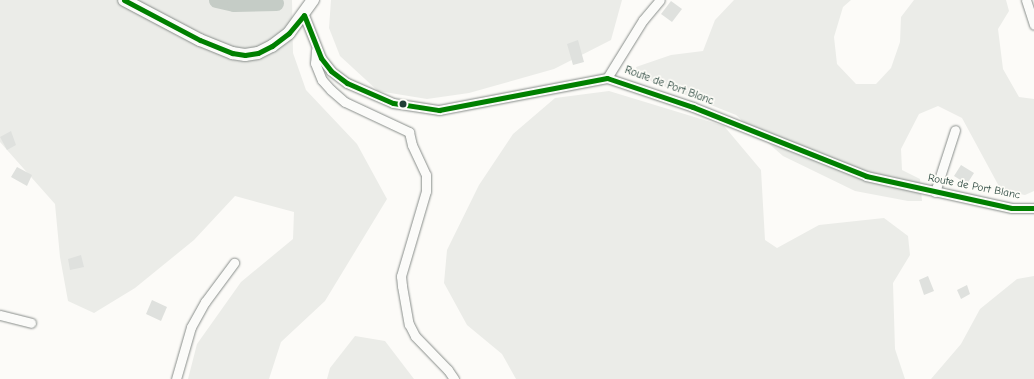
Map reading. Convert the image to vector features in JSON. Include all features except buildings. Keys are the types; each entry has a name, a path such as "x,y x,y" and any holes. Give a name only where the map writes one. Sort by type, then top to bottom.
{"main road":[{"path":"124,0 200,40 232,53 246,55 258,53 272,46 289,33 304,15 313,0"}],"street":[{"path":"607,78 644,20 660,0"},
{"path":"1026,0 1034,25"},
{"name":"Route de Port Blanc","path":"304,15 316,48 331,71 347,83 393,103 416,109 439,110 607,78 693,107 866,176 1012,208 1034,208"},
{"path":"316,48 315,63 322,80 331,90 345,102 410,132 412,145 426,175 426,191 401,276 402,286 409,324 415,336 448,370 454,379"},
{"path":"935,192 955,130"},
{"path":"176,379 191,327 205,302 234,263"},
{"path":"0,315 31,323"}],"shaded area":[{"path":"0,0 292,0 293,53 306,90 357,144 387,199 325,301 281,342 269,379 188,379 197,344 241,282 293,239 294,212 235,196 194,240 135,288 94,313 68,301 60,257 55,204 0,142"},
{"path":"331,0 622,0 611,40 554,69 469,93 427,99 378,91 340,56 329,28"},
{"path":"734,0 851,0 843,7 834,37 837,64 856,84 876,84 891,68 900,42 901,17 914,0 1006,0 1009,11 998,29 1003,69 1019,97 1034,99 1034,191 1025,195 1001,190 962,118 938,106 919,114 901,149 902,170 920,179 922,201 908,201 855,191 783,156 736,115 638,76 636,67 671,55 703,51 715,20"},
{"path":"609,91 724,126 761,170 765,240 777,248 819,225 884,218 908,236 910,255 893,283 895,349 905,379 516,379 502,354 467,325 444,283 447,250 479,185 513,134 555,98"},
{"path":"1034,276 1034,379 931,379 961,344 980,309 1017,279"},
{"path":"355,336 385,341 414,379 327,379 330,368"}],"waterway":[{"path":"216,0 234,4 276,3"}],"transit line":[{"path":"124,0 200,40 232,53 245,55 258,53 272,46 289,33 304,15"},
{"path":"304,15 321,58 331,71 347,83 393,103 439,110 607,78 693,107 866,176 1012,208 1034,208"}]}
